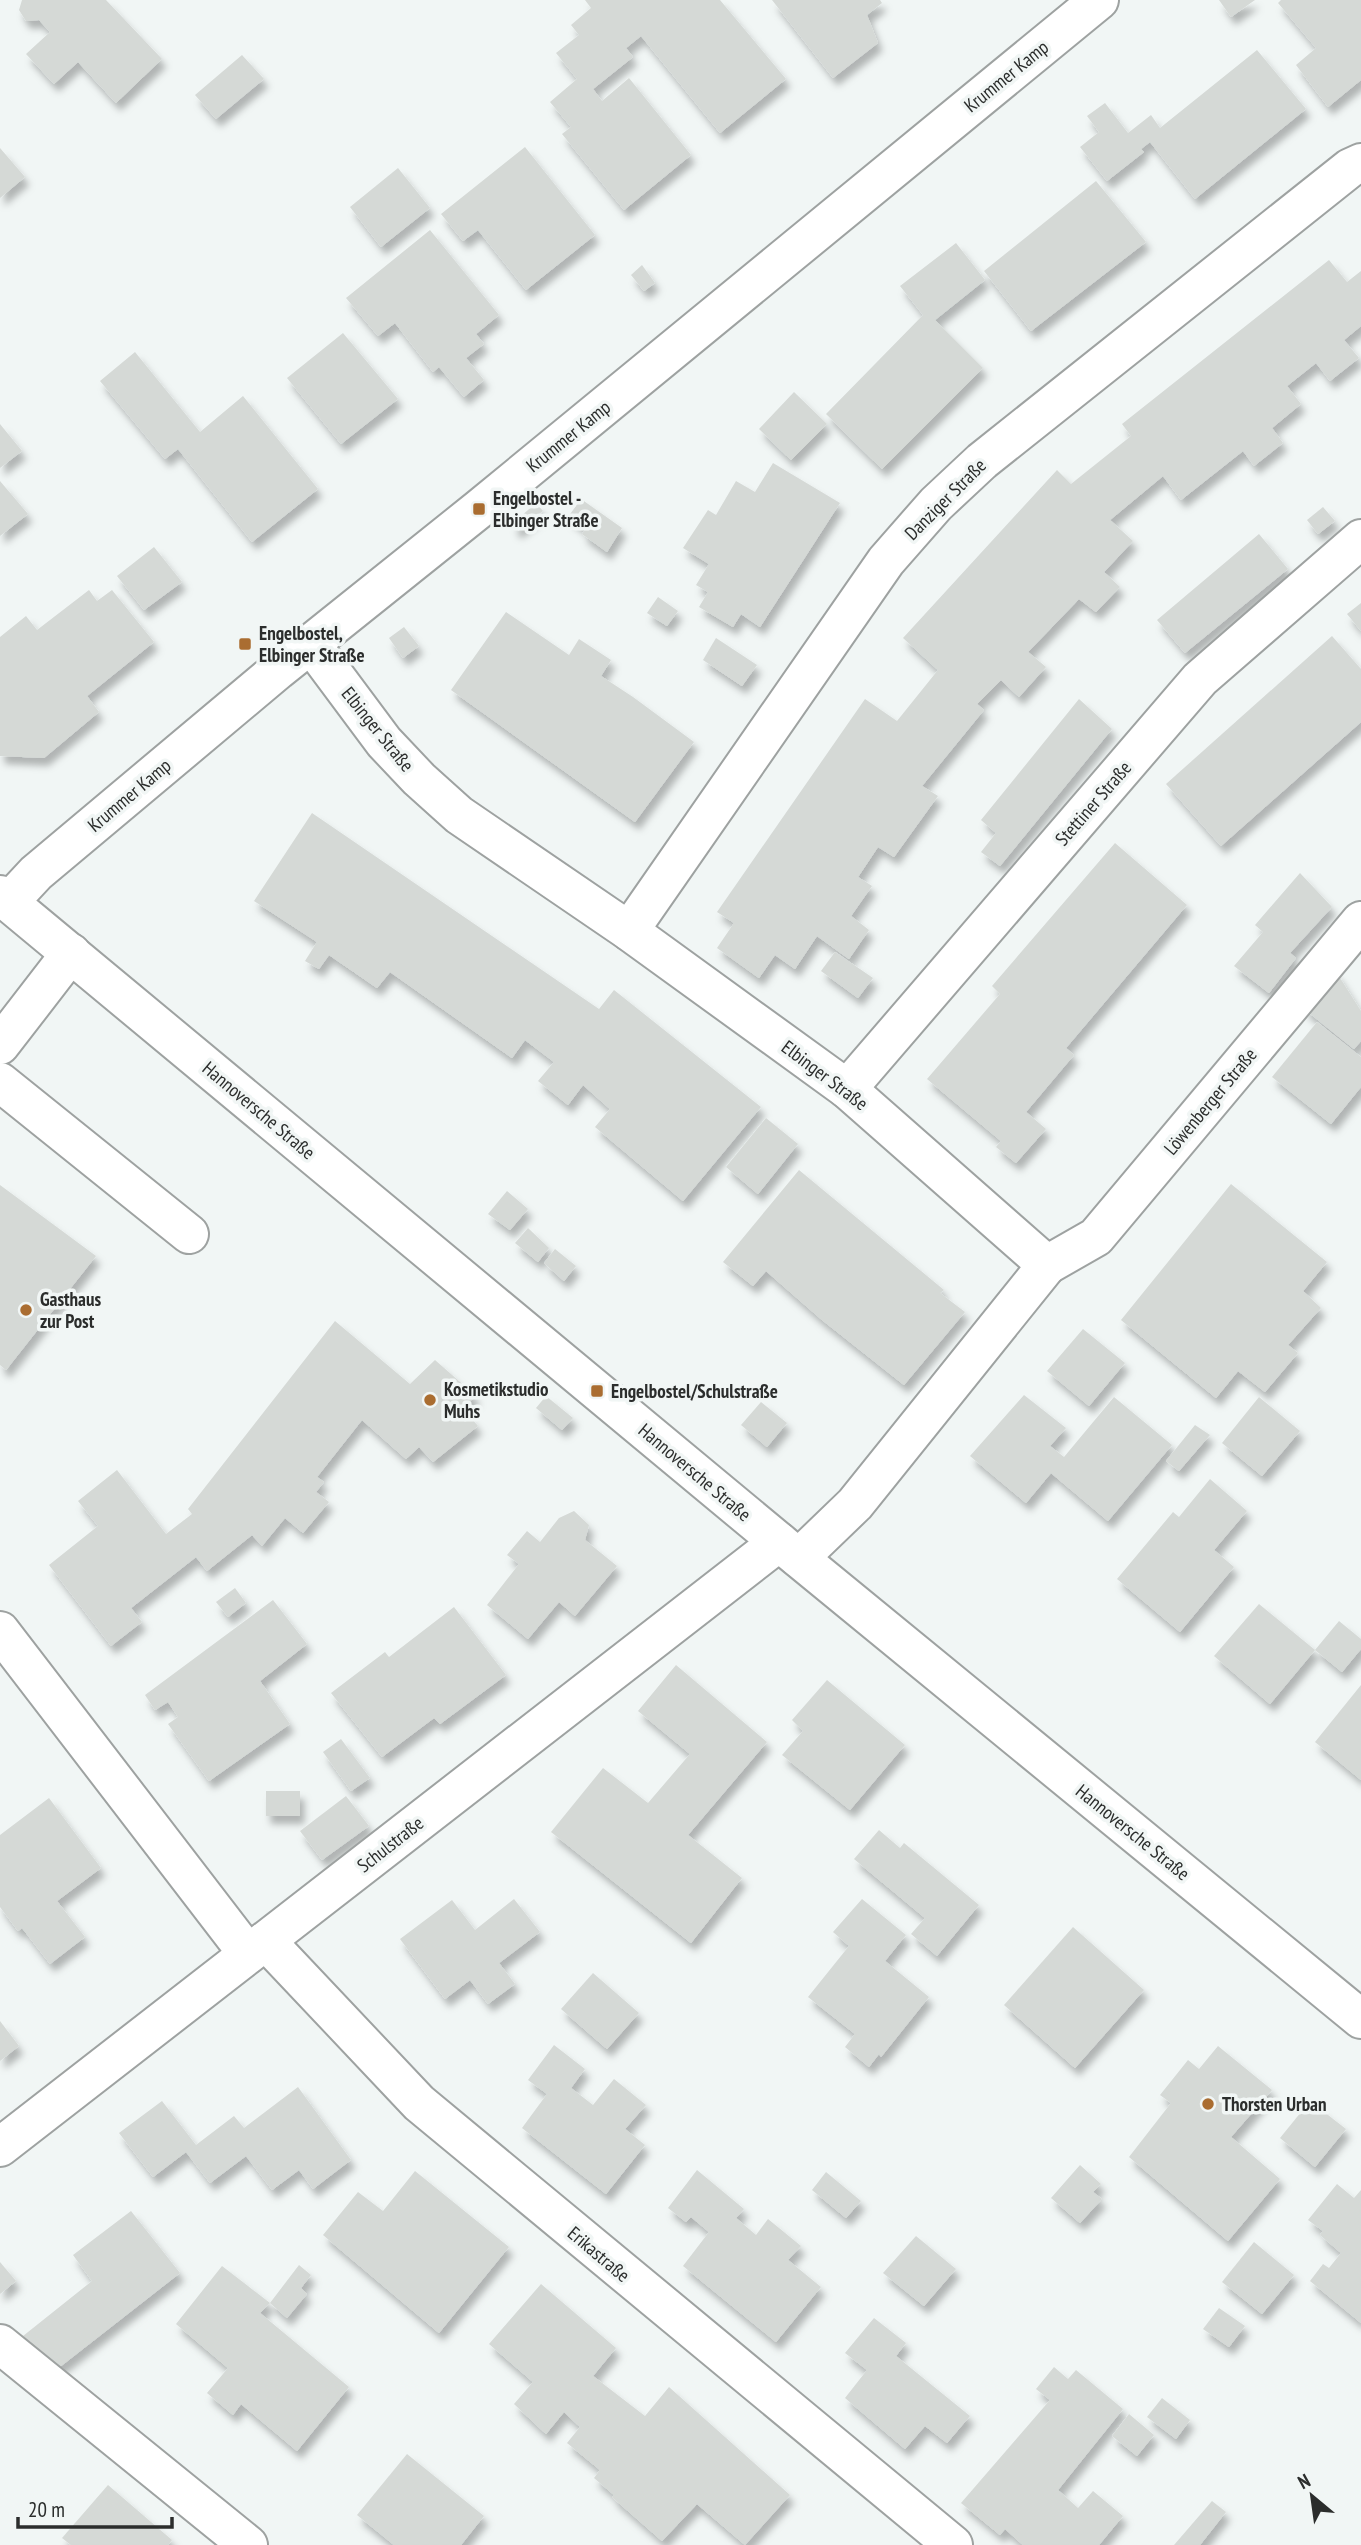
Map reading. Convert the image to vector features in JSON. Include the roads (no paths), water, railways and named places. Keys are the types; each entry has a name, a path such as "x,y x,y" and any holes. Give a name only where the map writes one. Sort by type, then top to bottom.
{"street":[{"name":"Krummer Kamp","path":"5,899 311,644 1099,0"},
{"name":"Danziger Straße","path":"629,931 886,561 936,504 982,461 1350,168 1361,163"},
{"name":"Stettiner Straße","path":"847,1089 1200,679 1361,540"},
{"name":"Elbinger Straße","path":"311,644 384,742 419,779 459,815 629,931 847,1089 1046,1265"},
{"name":"Hannoversche Straße","path":"5,899 789,1550 1361,2019"},
{"name":"Löwenberger Straße","path":"1046,1265 1096,1237 1361,921"},
{"path":"0,1045 71,953"},
{"path":"0,1082 189,1234"},
{"path":"789,1550 855,1504 1046,1265"},
{"name":"Schulstraße","path":"0,2147 257,1948 789,1550"},
{"name":"Erikastraße","path":"0,1631 257,1948 419,2103 953,2545"},
{"path":"0,2343 247,2545"}],"place":[{"name":"Engelbostel - Elbinger Straße","path":"479,509"},
{"name":"Engelbostel, Elbinger Straße","path":"245,644"},
{"name":"Gasthaus zur Post","path":"26,1310"},
{"name":"Engelbostel/Schulstraße","path":"597,1391"},
{"name":"Kosmetikstudio Muhs","path":"430,1400"},
{"name":"Thorsten Urban","path":"1208,2104"}]}
